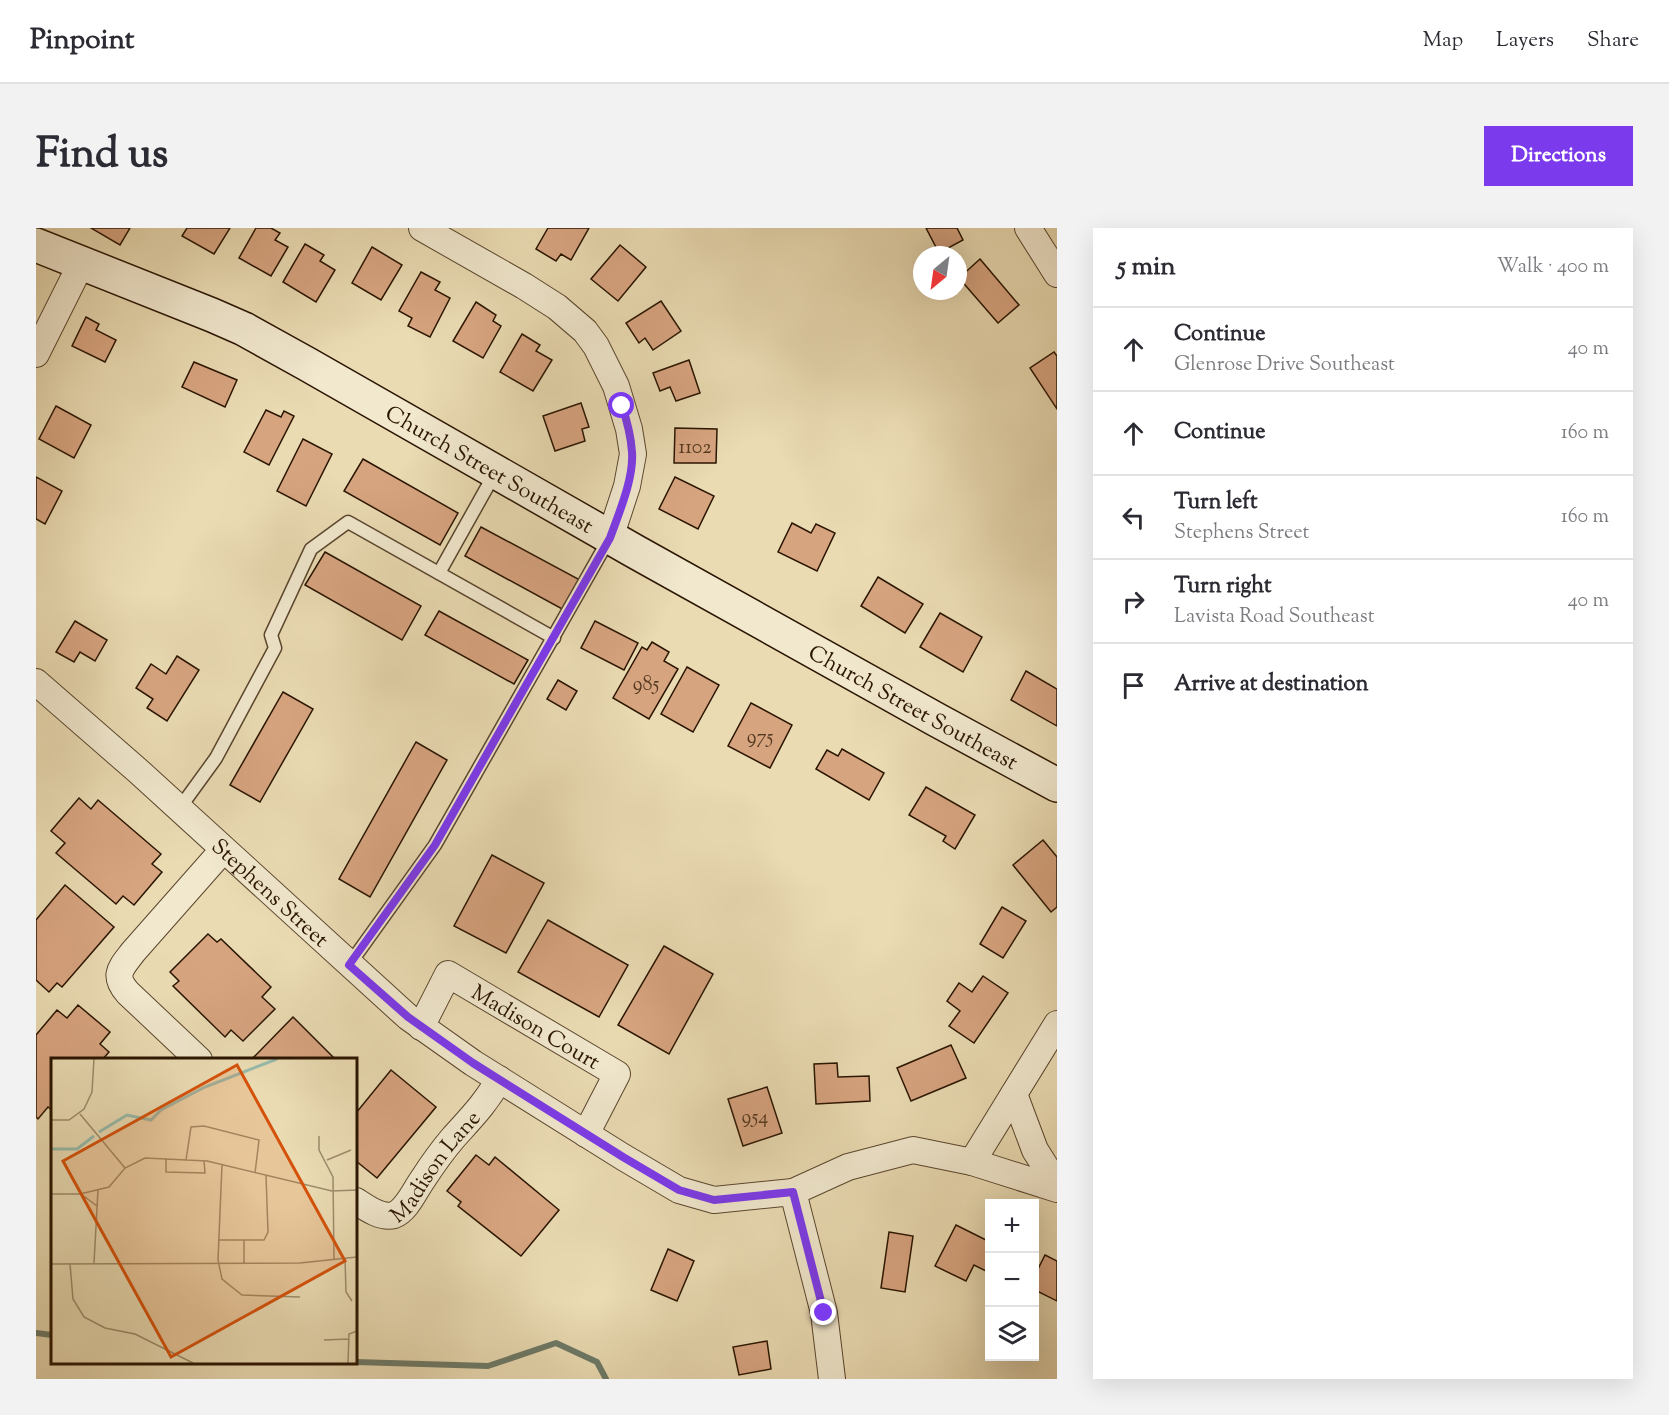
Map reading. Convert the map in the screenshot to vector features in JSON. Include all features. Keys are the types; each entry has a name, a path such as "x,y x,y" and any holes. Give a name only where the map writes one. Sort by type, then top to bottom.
{"street":[{"path":"422,228 557,307 585,331 596,346 619,396 629,429 633,454 627,486 610,538"},
{"path":"1028,228 1057,274"},
{"name":"Church Street Southeast","path":"36,245 244,329 610,538 1057,785"},
{"path":"36,354 81,264"},
{"name":"Stephens Street","path":"36,682 408,1017 499,1079 679,1190 714,1200 793,1192 849,1167 913,1150 972,1162 1057,1187"},
{"path":"198,1058 128,993 121,985 118,976 133,952 224,850"},
{"name":"Madison Court","path":"421,1027 448,974 617,1074 586,1134"},
{"path":"972,1162 1057,1024"},
{"name":"Madison Lane","path":"357,1202 373,1212 387,1216 396,1215 405,1207 452,1140 479,1110 499,1079"},
{"path":"1014,1094 1035,1150 1057,1187"},
{"path":"793,1192 824,1313 832,1379"}],"lane":[{"path":"440,573 495,472"},
{"path":"179,809 216,758 275,648 271,635 312,549 348,522 554,638"},
{"path":"349,965 435,845 610,538"}],"building":[{"path":"91,228 130,228 120,245"},
{"path":"187,228 230,228 214,254 182,236"},
{"path":"256,228 271,228 280,233 275,240 288,247 271,276 239,258"},
{"path":"548,228 589,228 571,260 561,254 556,261 536,249"},
{"path":"926,228 957,228 963,240 952,246 935,246"},
{"path":"305,244 324,255 320,261 335,270 316,302 283,282"},
{"path":"620,245 646,267 618,301 591,279"},
{"path":"372,247 402,265 381,300 352,283"},
{"path":"980,259 1019,305 998,323 967,287 967,271"},
{"path":"421,272 440,282 435,290 450,298 430,337 408,326 412,318 399,311"},
{"path":"661,301 681,331 653,350 645,338 639,343 626,323"},
{"path":"476,302 496,315 493,321 501,326 483,358 453,341"},
{"path":"86,317 99,324 96,330 116,340 105,362 72,346"},
{"path":"522,334 540,345 536,351 552,360 533,391 500,372"},
{"path":"1054,352 1057,356 1057,409 1030,368"},
{"path":"689,360 700,393 676,401 670,387 660,391 653,373"},
{"path":"194,362 237,380 225,407 182,387"},
{"path":"581,403 589,427 582,429 585,441 555,451 543,416"},
{"path":"56,406 91,425 74,458 39,439"},
{"path":"266,410 281,417 284,411 294,416 269,465 244,452"},
{"path":"675,428 717,429 716,463 674,463"},
{"path":"303,439 332,454 306,506 277,491"},
{"path":"363,459 458,513 440,545 344,491"},
{"path":"36,477 62,491 45,524 36,519"},
{"path":"675,477 714,496 698,529 659,509"},
{"path":"792,523 811,533 816,524 835,533 817,571 778,552"},
{"path":"481,527 580,580 564,610 465,556"},
{"path":"325,552 421,606 402,640 305,585"},
{"path":"878,577 923,604 905,633 861,606"},
{"path":"439,611 528,660 514,684 425,635"},
{"path":"940,613 982,637 963,672 920,647"},
{"path":"75,621 107,640 95,661 80,652 74,662 56,652"},
{"path":"595,621 638,643 624,670 581,648"},
{"path":"652,642 669,652 664,661 678,669 649,719 613,698 642,647 647,650"},
{"path":"177,656 199,670 167,721 147,708 153,699 136,688 151,664 166,674"},
{"path":"687,667 719,685 693,732 661,714"},
{"path":"1026,671 1057,689 1057,726 1011,700"},
{"path":"558,680 577,691 566,710 547,699"},
{"path":"283,692 313,709 260,802 230,785"},
{"path":"751,703 792,725 770,768 728,746"},
{"path":"416,742 447,760 370,897 339,879"},
{"path":"842,749 884,773 869,800 816,769 827,750 838,756"},
{"path":"926,787 975,815 955,849 943,841 946,836 909,815"},
{"path":"79,798 91,809 98,800 161,854 152,864 162,872 134,905 123,896 116,904 56,853 65,843 51,831"},
{"path":"1043,840 1057,857 1057,907 1051,912 1013,865"},
{"path":"492,855 544,883 506,953 454,926"},
{"path":"65,885 114,927 62,987 57,983 49,992 36,980 36,920"},
{"path":"1002,907 1026,921 1003,958 980,944"},
{"path":"548,920 628,965 599,1017 518,972"},
{"path":"208,934 217,942 221,939 271,987 262,997 275,1009 243,1041 231,1030 225,1037 173,986 179,981 170,972"},
{"path":"664,946 713,974 669,1054 618,1025"},
{"path":"983,976 1008,993 974,1043 949,1026 960,1011 947,1001 959,983 972,992"},
{"path":"78,1005 110,1032 100,1044 109,1052 104,1058 51,1058 51,1109 48,1107 38,1119 36,1117 36,1035 57,1010 67,1018"},
{"path":"293,1017 334,1058 253,1058"},
{"path":"951,1045 966,1078 911,1101 897,1068"},
{"path":"837,1063 838,1077 869,1076 870,1101 816,1104 814,1064"},
{"path":"391,1070 436,1107 377,1178 357,1162 357,1112"},
{"path":"767,1087 782,1133 743,1146 728,1099"},
{"path":"476,1155 489,1165 495,1157 559,1210 521,1256 458,1206 461,1202 447,1191"},
{"path":"956,1225 985,1240 985,1270 974,1265 966,1281 935,1266"},
{"path":"889,1232 913,1236 905,1292 881,1288"},
{"path":"668,1249 694,1261 677,1301 651,1290"},
{"path":"1045,1255 1057,1261 1057,1301 1039,1292 1039,1267"},
{"path":"767,1341 771,1369 739,1375 733,1347"}],"waterway":[{"path":"36,1333 51,1335"},
{"path":"357,1362 488,1366 556,1343 597,1362 606,1379"}],"route":[{"path":"622,406 633,454 627,486 610,538 435,845 349,965 408,1017 473,1063 679,1190 714,1200 793,1192 824,1313"}]}
